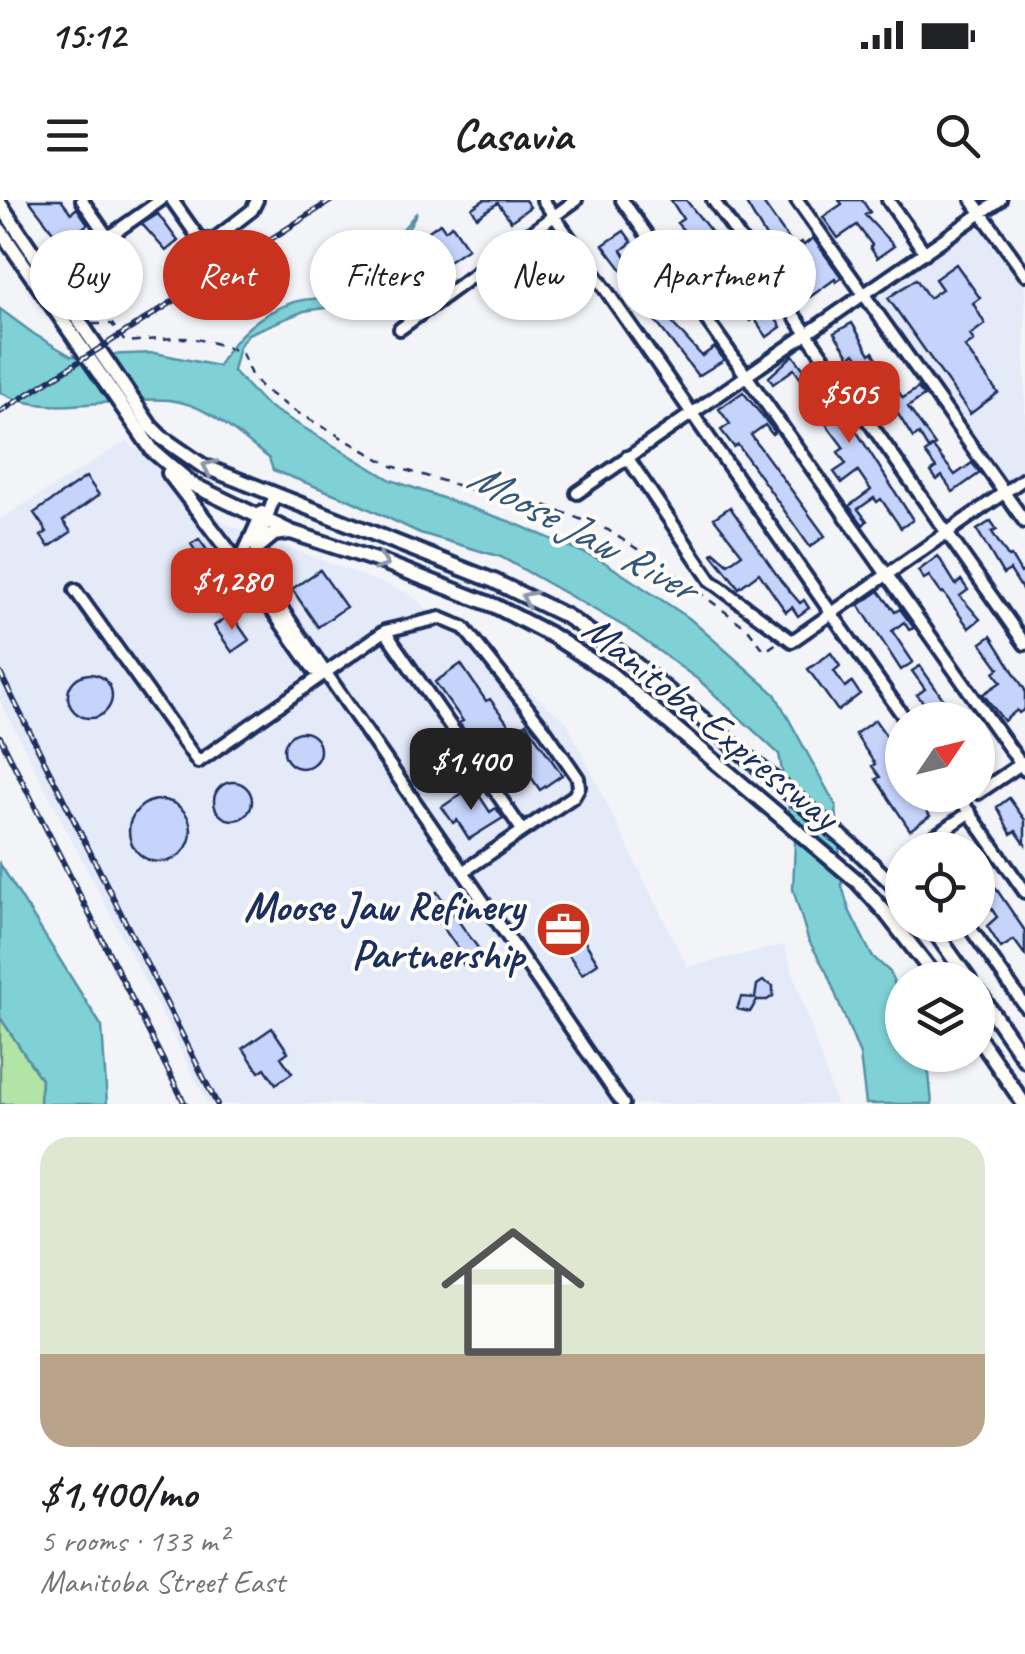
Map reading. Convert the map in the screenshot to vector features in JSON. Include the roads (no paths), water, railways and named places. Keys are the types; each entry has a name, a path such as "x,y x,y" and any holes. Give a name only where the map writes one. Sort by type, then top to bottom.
{"main road":[{"path":"0,204 30,247"},
{"path":"0,230 30,274"},
{"path":"68,320 146,430"},
{"path":"72,320 76,329"},
{"name":"Manitoba Expressway","path":"146,430 153,451 193,486 292,532 495,606 553,636 610,673 857,881 924,962"},
{"name":"Manitoba Expressway","path":"146,430 203,466 494,582 566,616 626,657 885,877"},
{"path":"153,451 245,572"},
{"path":"257,548 274,534 292,532"},
{"path":"995,1017 1025,1060"},
{"path":"995,1062 1024,1104"}],"street":[{"path":"82,200 103,230"},
{"path":"118,230 161,200"},
{"path":"172,200 198,237 212,242 252,210 257,200"},
{"path":"543,200 894,702"},
{"path":"400,329 576,200"},
{"path":"622,200 1024,765 995,783"},
{"path":"713,200 1025,644"},
{"path":"797,200 1025,522"},
{"path":"888,200 925,252"},
{"path":"972,200 1025,274"},
{"path":"577,493 1000,200"},
{"path":"627,457 711,581 789,639 1025,478"},
{"path":"275,494 245,550 245,572 464,871 623,1104"},
{"path":"262,520 255,570 322,664 322,675"},
{"path":"74,590 198,762 384,632 440,618 464,628 545,730 578,778 579,788 574,796 464,871"},
{"path":"384,632 522,830"},
{"path":"934,832 954,812"},
{"path":"969,812 1025,892"},
{"path":"980,942 1025,1006"}],"water":[{"path":"310,300 310,310 290,317 290,304"},
{"path":"0,309 71,356 155,353 218,366 258,320 282,320 248,334 239,346 233,371 266,405 391,480 511,522 601,560 689,618 775,694 836,806 842,886 849,910 872,956 885,968 885,1072 928,1072 932,1104 866,1104 860,1055 827,973 808,939 793,889 795,842 779,754 700,681 627,628 501,557 420,533 273,470 269,458 197,408 149,399 61,406 19,400 0,392"},
{"path":"0,864 102,1027 107,1104 40,1104 41,1079 0,1017"}],"railway":[{"path":"0,412 332,200"},
{"path":"0,673 217,1104"},
{"path":"0,737 185,1104"}],"place":[{"name":"Moose Jaw Refinery Partnership","path":"563,930"}],"water label":[{"name":"Moose Jaw River","path":"582,531"}]}
